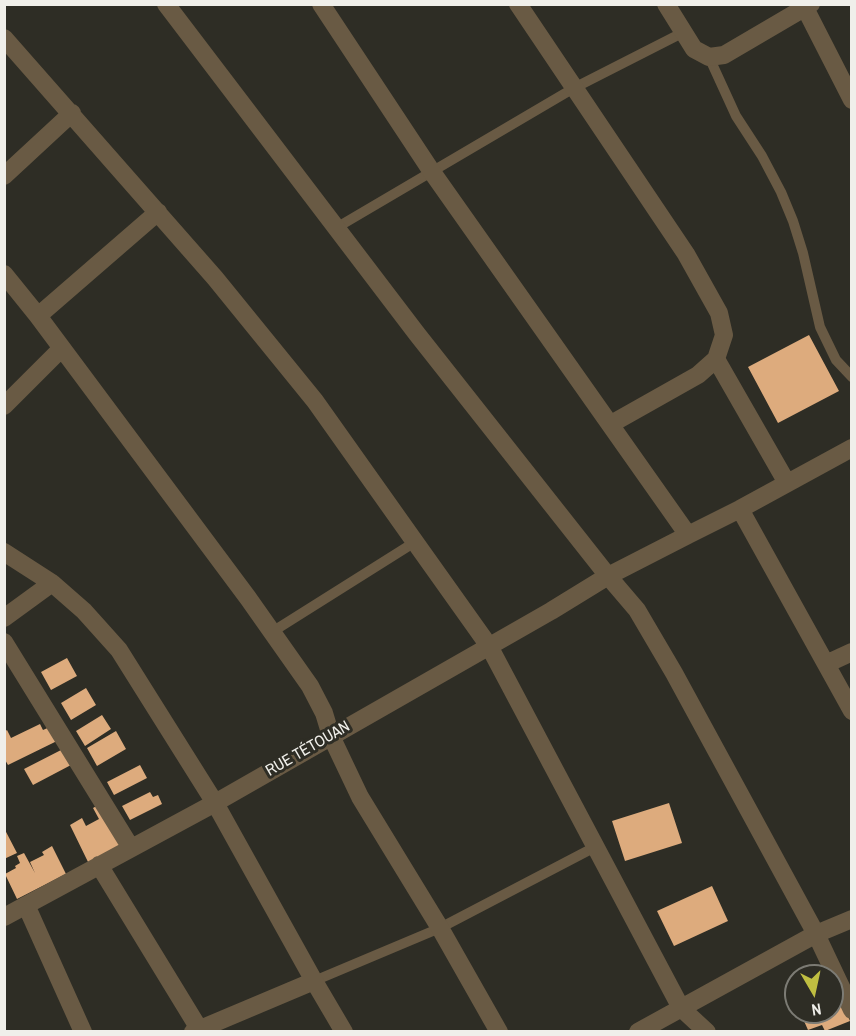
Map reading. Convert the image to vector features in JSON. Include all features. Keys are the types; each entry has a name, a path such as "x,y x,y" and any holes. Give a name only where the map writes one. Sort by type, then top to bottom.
{"street":[{"path":"166,4 417,334 637,610 674,673 816,934 852,1010"},
{"path":"321,4 432,172 688,535"},
{"path":"518,4 686,254 719,313 724,335 716,359 698,375 611,424"},
{"path":"666,4 694,49 709,57 724,55 807,6 852,100"},
{"path":"4,38 158,212 315,401 489,646 681,1008 707,1032"},
{"path":"4,176 72,113"},
{"path":"38,316 158,212"},
{"path":"4,274 38,316 241,588 310,686 360,797 440,928 499,1032"},
{"path":"4,406 62,348"},
{"path":"716,359 787,483"},
{"name":"RUE TÉTOUAN","path":"6,912 26,905 215,803 608,576 740,509 852,448"},
{"path":"740,509 852,711"},
{"path":"4,552 52,583 84,611 119,650 215,803 344,1032"},
{"path":"4,618 52,583"},
{"path":"4,642 131,848"},
{"path":"826,664 852,652"},
{"path":"99,865 198,1031 314,981"},
{"path":"26,905 83,1032"},
{"path":"638,1032 816,934 852,919"}],"lane":[{"path":"336,228 574,88 684,32"},
{"path":"709,57 736,116 762,156 781,192 803,253 820,327 836,360 852,378"},
{"path":"272,632 415,542"},
{"path":"314,981 440,928 595,847"}],"building":[{"path":"809,335 839,391 778,423 748,367"},
{"path":"67,658 77,676 51,690 41,672"},
{"path":"86,688 96,705 71,720 61,703"},
{"path":"102,715 111,729 85,746 76,731"},
{"path":"40,724 43,730 52,726 59,740 8,765 4,758 4,732 7,730 11,738"},
{"path":"116,731 126,749 97,766 87,748"},
{"path":"63,749 71,765 33,785 24,769"},
{"path":"140,765 147,778 114,795 107,782"},
{"path":"150,792 153,797 158,795 162,804 130,820 122,806"},
{"path":"669,803 682,843 625,861 612,821"},
{"path":"100,804 121,846 89,864 70,825 82,818 86,826 99,819 93,808"},
{"path":"4,828 17,853 4,859"},
{"path":"52,846 66,874 17,899 5,874 16,868 15,866 20,863 17,856 24,853 35,873 30,862 44,855 42,852"},
{"path":"712,886 728,921 674,946 657,911"},
{"path":"844,1006 850,1021 844,1023"},
{"path":"805,1024 842,1024 825,1031 822,1025 808,1030"}]}
